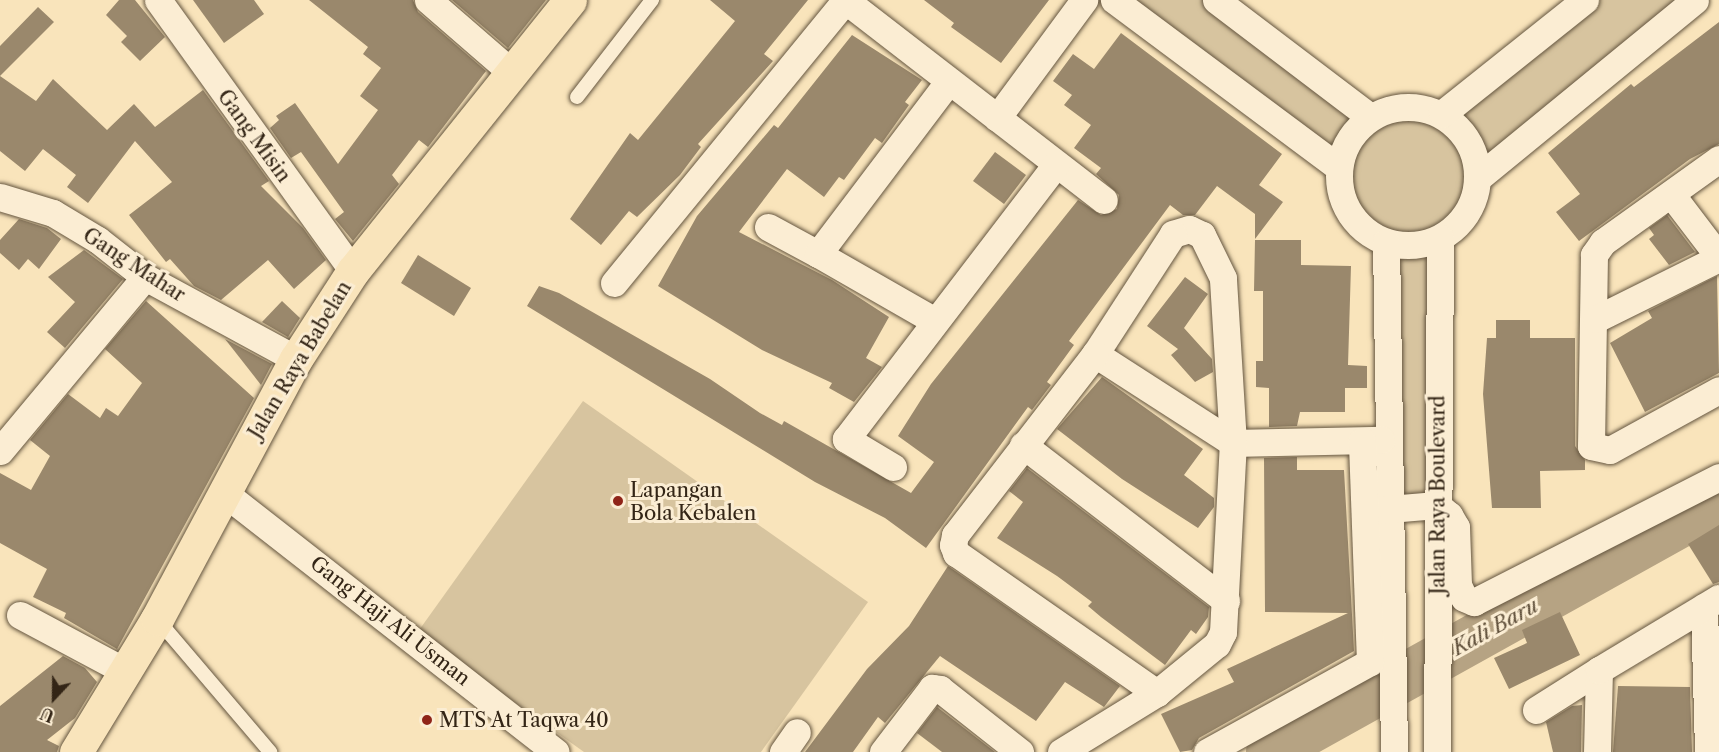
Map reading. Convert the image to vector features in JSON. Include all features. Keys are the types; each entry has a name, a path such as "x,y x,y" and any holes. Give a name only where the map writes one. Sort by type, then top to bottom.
{"main road":[{"name":"Jalan Raya Babelan","path":"76,752 157,619 296,359 353,271 510,71 570,0"}],"street":[{"name":"Gang Misin","path":"158,0 353,271"},
{"path":"429,0 510,71"},
{"path":"614,283 845,0 1104,201"},
{"path":"997,118 1084,0"},
{"path":"1114,0 1338,166"},
{"path":"1216,0 1370,116"},
{"path":"1442,114 1585,0"},
{"path":"1479,177 1695,0"},
{"path":"818,254 949,81"},
{"path":"1406,105 1442,114 1470,141 1479,177 1468,213 1440,238 1413,246 1386,242 1359,225 1341,198 1338,166 1348,138 1370,116 1406,105"},
{"path":"1719,159 1598,249 1591,266 1596,319 1591,446 1599,452 1719,390"},
{"path":"893,466 846,439 1056,164"},
{"path":"1596,319 1719,258 1671,194"},
{"name":"Gang Mahar","path":"0,196 53,213 145,277 296,359"},
{"path":"768,227 935,321"},
{"path":"1061,752 1157,693 1217,644 1226,601 1233,443 1223,278 1202,235 1189,229 1173,234 1095,354 955,535 954,549 1157,693"},
{"name":"Jalan Raya Boulevard","path":"1437,752 1440,238"},
{"path":"1386,242 1394,619 1394,752"},
{"path":"0,451 145,277"},
{"path":"1095,354 1233,443 1391,440"},
{"path":"1207,752 1370,662 1362,441"},
{"path":"1023,445 1226,601"},
{"path":"1365,511 1437,505 1456,527 1458,585 1464,598 1474,602 1719,477"},
{"name":"Gang Haji Ali Usman","path":"223,492 556,752"},
{"path":"1536,710 1711,602"},
{"path":"1708,752 1711,602"},
{"path":"20,615 125,671"},
{"path":"1597,752 1599,670"},
{"path":"883,752 932,688 940,689 1020,752"}],"lane":[{"path":"577,97 652,0"},
{"path":"157,619 270,752"}],"shaded area":[{"path":"1114,0 1216,0 1370,116 1406,105 1442,114 1585,0 1696,0 1479,177 1468,213 1440,238 1437,505 1392,508 1386,242 1359,225 1341,198 1338,167"},
{"name":"Lapangan Bola Kebalen","path":"583,401 868,602 761,752 584,752 417,633"}],"building":[{"path":"119,0 135,0 165,37 140,61 121,42 127,36 106,15"},
{"path":"193,0 254,0 264,14 224,43"},
{"path":"309,0 413,0 418,12 486,71 428,147 419,140 392,175 399,184 353,241 335,219 344,212 301,152 291,158 270,128 279,120 276,116 295,103 338,164 378,110 360,96 381,68 363,54 368,47"},
{"path":"452,0 546,0 508,48"},
{"path":"710,0 808,0 764,54 773,61 698,144 701,147 680,175 637,217 629,211 601,245 570,219 630,133 638,140 735,21"},
{"path":"924,0 1049,0 1001,63 951,27 954,23"},
{"path":"38,7 54,22 0,76 0,46"},
{"path":"1719,22 1719,144 1690,159 1579,241 1556,212 1580,194 1548,153 1631,84 1634,87"},
{"path":"1121,33 1282,154 1259,185 1283,202 1255,239 1255,214 1217,186 1195,215 1183,215 1170,205 1069,341 1074,345 1047,382 1051,385 1032,410 1028,407 926,548 885,518 815,482 527,306 539,286 559,293 710,379 760,413 782,425 784,421 911,493 934,462 898,436 931,384 1078,200 1101,215 1117,209 1119,195 1096,174 1101,168 1074,148 1091,125 1064,105 1072,95 1053,81 1073,54 1094,69"},
{"path":"852,35 922,80 905,102 909,105 882,143 875,138 844,180 839,177 824,197 787,169 739,232 832,280 889,317 866,358 882,367 854,402 829,388 832,383 762,350 658,286 697,216 774,125 778,128"},
{"path":"0,76 36,101 53,79 107,130 134,104 155,127 203,90 269,181 261,186 303,228 326,260 294,289 268,260 221,300 194,286 170,259 166,262 129,215 172,182 135,141 88,203 67,187 76,175 43,149 25,171 0,151"},
{"path":"995,152 1026,175 1004,204 973,181"},
{"path":"1667,215 1695,252 1669,265 1649,239 1654,235 1649,228"},
{"path":"19,219 47,228 61,239 39,269 28,259 19,270 0,253 0,240"},
{"path":"1255,240 1301,240 1301,265 1351,266 1348,365 1367,366 1367,388 1345,388 1345,412 1300,412 1297,426 1269,427 1269,388 1256,387 1256,361 1263,361 1263,291 1254,291"},
{"path":"84,250 123,279 65,348 47,332 75,302 48,277"},
{"path":"418,255 471,288 454,316 401,283"},
{"path":"1717,276 1719,373 1645,412 1610,343 1652,318 1648,311"},
{"path":"1185,277 1208,294 1184,328 1212,359 1213,372 1195,382 1171,355 1178,349 1147,326"},
{"path":"146,301 254,398 117,649 64,618 66,613 33,597 47,569 0,543 0,473 31,490 50,456 30,440 68,394 100,418 106,408 118,416 142,383 105,349"},
{"path":"282,301 300,318 288,337 262,322"},
{"path":"1496,320 1530,320 1530,338 1575,338 1575,446 1585,460 1585,470 1540,471 1541,508 1492,508 1483,394 1487,338 1496,338"},
{"path":"225,339 272,364 261,385"},
{"path":"1102,377 1203,449 1184,475 1214,498 1214,507 1198,528 1122,479 1057,429"},
{"path":"1297,457 1297,470 1344,470 1354,651 1199,738 1192,750 1180,752 1161,714 1234,682 1227,669 1348,613 1265,612 1264,458"},
{"path":"1027,468 1209,607 1208,617 1196,634 1191,630 1165,665 1088,606 1092,602 1057,576 997,538 1023,502 1009,491"},
{"path":"1719,525 1719,582 1713,584 1688,544"},
{"path":"948,566 1120,686 1104,707 1065,682 1036,721 940,656 885,723 878,717 853,752 805,752 867,669 909,626"},
{"path":"1560,612 1580,655 1509,689 1494,658 1527,643 1522,630"},
{"path":"63,656 85,668 97,682 75,718 47,740 59,746 57,752 0,752 0,706"},
{"path":"1618,686 1690,687 1692,752 1613,752"},
{"path":"1582,705 1581,752 1553,752 1546,722 1572,706"},
{"path":"937,707 995,752 942,752 917,733"}],"waterway":[{"name":"Kali Baru","path":"1270,752 1719,502"}],"place":[{"name":"Lapangan Bola Kebalen","path":"618,501"},
{"name":"MTS At Taqwa 40","path":"427,720"}]}
